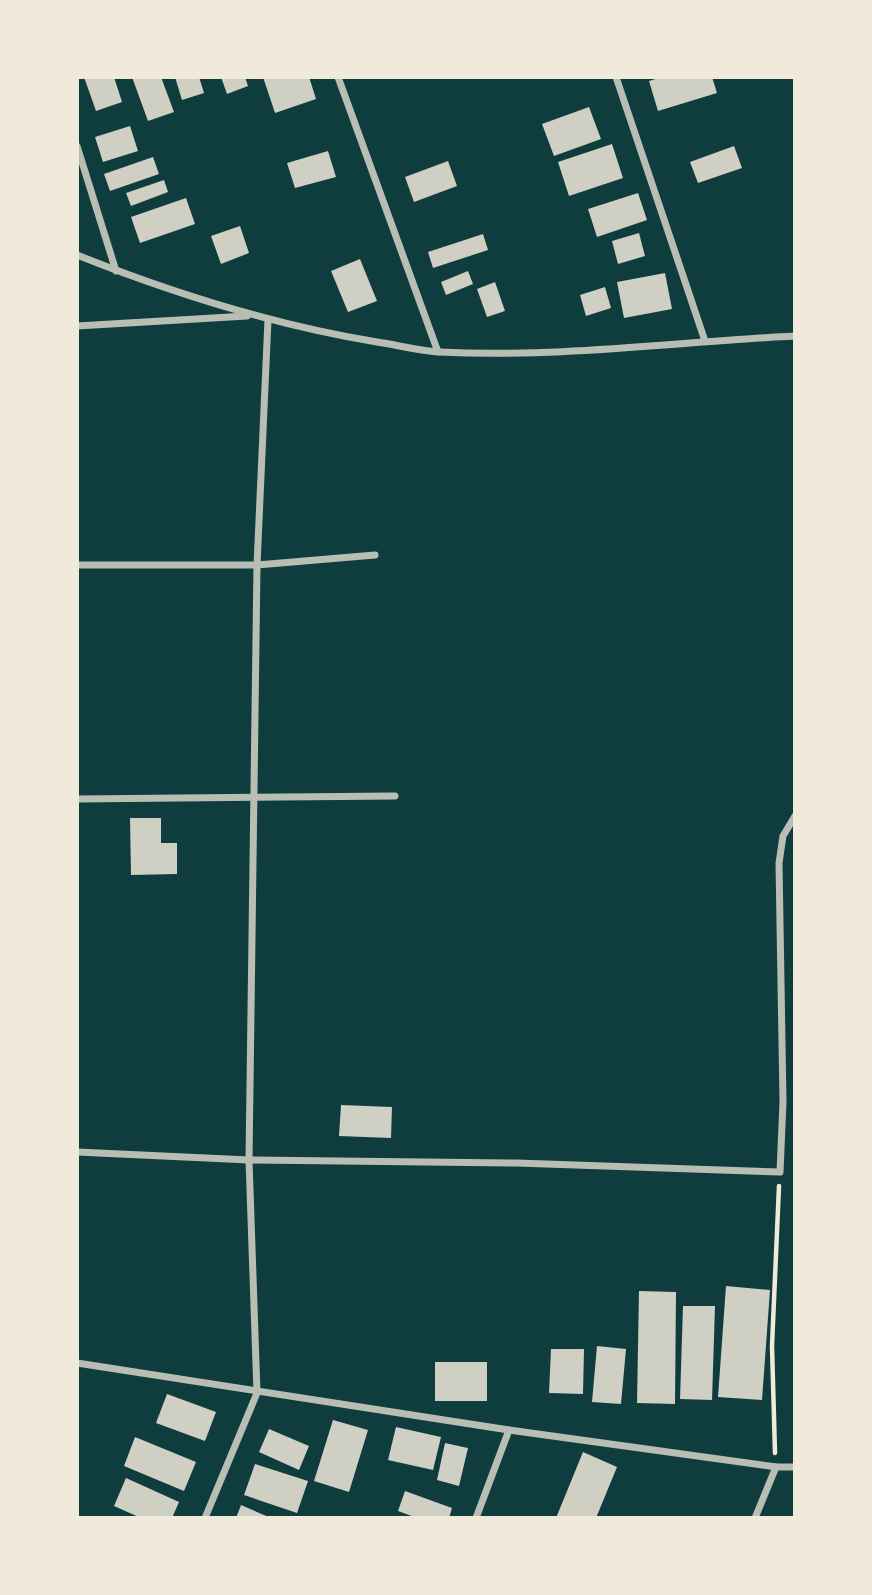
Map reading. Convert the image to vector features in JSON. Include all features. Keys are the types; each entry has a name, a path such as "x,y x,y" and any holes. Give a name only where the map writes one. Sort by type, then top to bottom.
{"street":[{"path":"338,77 438,352"},
{"path":"617,77 705,341"},
{"path":"77,146 116,271"},
{"path":"77,255 116,271 252,316 328,334 438,352 518,352 795,335"},
{"path":"77,326 252,316"},
{"path":"205,1518 257,1393 249,1160 257,565 268,320"},
{"path":"77,565 257,565 374,555"},
{"path":"77,799 396,796"},
{"path":"77,1152 249,1160 517,1163 780,1172 783,1102 779,863 783,836 795,816"},
{"path":"77,1363 509,1430 776,1467 795,1467"},
{"path":"476,1518 509,1430"},
{"path":"755,1518 776,1467"}],"path":[{"path":"776,1467 772,1367 780,1172"}],"building":[{"path":"84,77 114,77 122,102 96,111"},
{"path":"132,77 161,77 174,112 148,121"},
{"path":"175,77 199,77 204,93 182,100"},
{"path":"221,77 245,77 248,86 227,94"},
{"path":"263,77 309,77 316,99 275,113"},
{"path":"662,77 712,77 717,93 658,111 649,81"},
{"path":"589,107 601,139 554,156 542,124"},
{"path":"130,126 138,151 103,162 95,137"},
{"path":"612,144 623,178 569,196 558,162"},
{"path":"734,146 742,168 698,183 690,162"},
{"path":"328,151 336,177 295,188 287,163"},
{"path":"153,157 159,174 110,191 104,174"},
{"path":"448,161 457,186 414,202 405,177"},
{"path":"164,180 168,192 131,206 126,193"},
{"path":"638,193 647,220 597,237 588,209"},
{"path":"186,198 195,224 140,243 131,217"},
{"path":"240,226 249,253 221,264 211,236"},
{"path":"639,233 645,256 618,264 612,241"},
{"path":"483,234 488,250 433,268 428,252"},
{"path":"360,259 377,301 348,312 331,271"},
{"path":"468,271 473,284 446,295 441,282"},
{"path":"665,273 672,309 624,318 617,282"},
{"path":"495,282 505,311 487,317 477,289"},
{"path":"605,287 611,308 586,316 580,295"},
{"path":"130,818 161,818 161,843 177,843 177,874 131,875"},
{"path":"341,1105 392,1107 391,1138 339,1136"},
{"path":"726,1286 770,1290 762,1400 718,1397"},
{"path":"639,1291 676,1292 675,1404 637,1403"},
{"path":"683,1306 715,1306 712,1400 680,1399"},
{"path":"597,1346 626,1349 621,1404 592,1402"},
{"path":"551,1349 584,1349 583,1394 549,1393"},
{"path":"435,1362 487,1362 487,1401 435,1401"},
{"path":"167,1394 216,1412 205,1441 156,1423"},
{"path":"333,1420 368,1430 349,1492 314,1481"},
{"path":"396,1427 441,1437 433,1470 388,1460"},
{"path":"269,1429 309,1446 299,1470 259,1452"},
{"path":"135,1437 196,1462 184,1491 124,1466"},
{"path":"445,1443 468,1448 459,1486 437,1480"},
{"path":"583,1452 617,1467 596,1518 556,1518"},
{"path":"255,1464 308,1481 297,1513 244,1495"},
{"path":"126,1478 179,1502 172,1518 141,1518 114,1506"},
{"path":"405,1491 452,1508 449,1518 417,1518 398,1511"},
{"path":"241,1505 271,1518 236,1518"}]}
